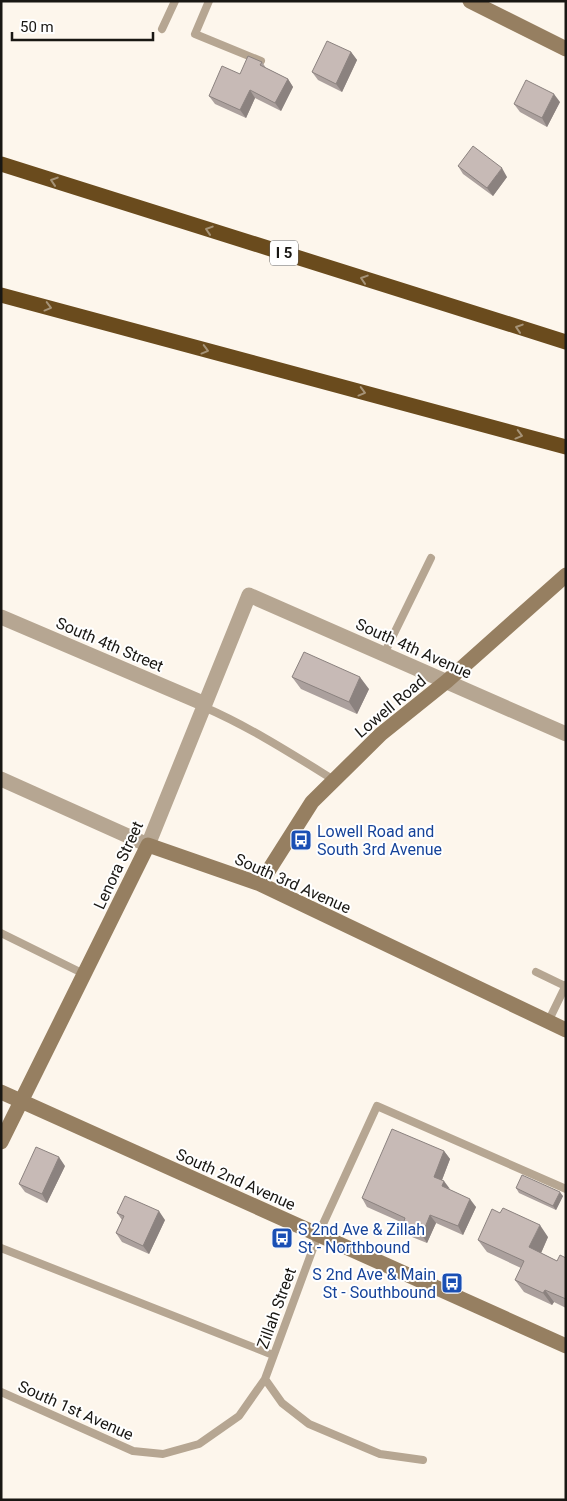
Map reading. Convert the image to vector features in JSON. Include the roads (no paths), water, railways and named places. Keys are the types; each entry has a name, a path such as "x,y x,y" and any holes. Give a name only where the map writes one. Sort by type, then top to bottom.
{"highway":[{"name":"I 5","path":"1,164 566,342"},
{"path":"1,295 566,447"}],"street":[{"path":"470,1 566,49"},
{"name":"Lowell Road","path":"260,884 312,802 381,734 447,682 566,575"},
{"name":"South 4th Avenue","path":"248,595 566,734"},
{"name":"Lenora Street","path":"1,1142 148,845 248,595"},
{"name":"South 4th Street","path":"1,617 204,706"},
{"name":"South 3rd Avenue","path":"1,779 148,845 260,884 566,1030"},
{"name":"South 2nd Avenue","path":"1,1092 566,1346"}],"lane":[{"path":"162,29 175,1"},
{"path":"209,1 195,34 261,61"},
{"path":"384,654 431,558"},
{"path":"204,706 268,739 334,780"},
{"path":"1,933 84,974"},
{"path":"536,972 565,985 548,1022"},
{"name":"Zillah Street","path":"199,1444 239,1416 265,1379 318,1235 377,1106 566,1189"},
{"path":"1,1248 273,1355"},
{"path":"265,1379 282,1403 309,1424 380,1454 423,1460"},
{"name":"South 1st Avenue","path":"1,1392 134,1451 163,1454 199,1444"}],"place":[{"name":"Lowell Road and South 3rd Avenue","path":"301,840"},
{"name":"S 2nd Ave & Zillah St - Northbound","path":"282,1238"},
{"name":"S 2nd Ave & Main St - Southbound","path":"452,1283"}]}
